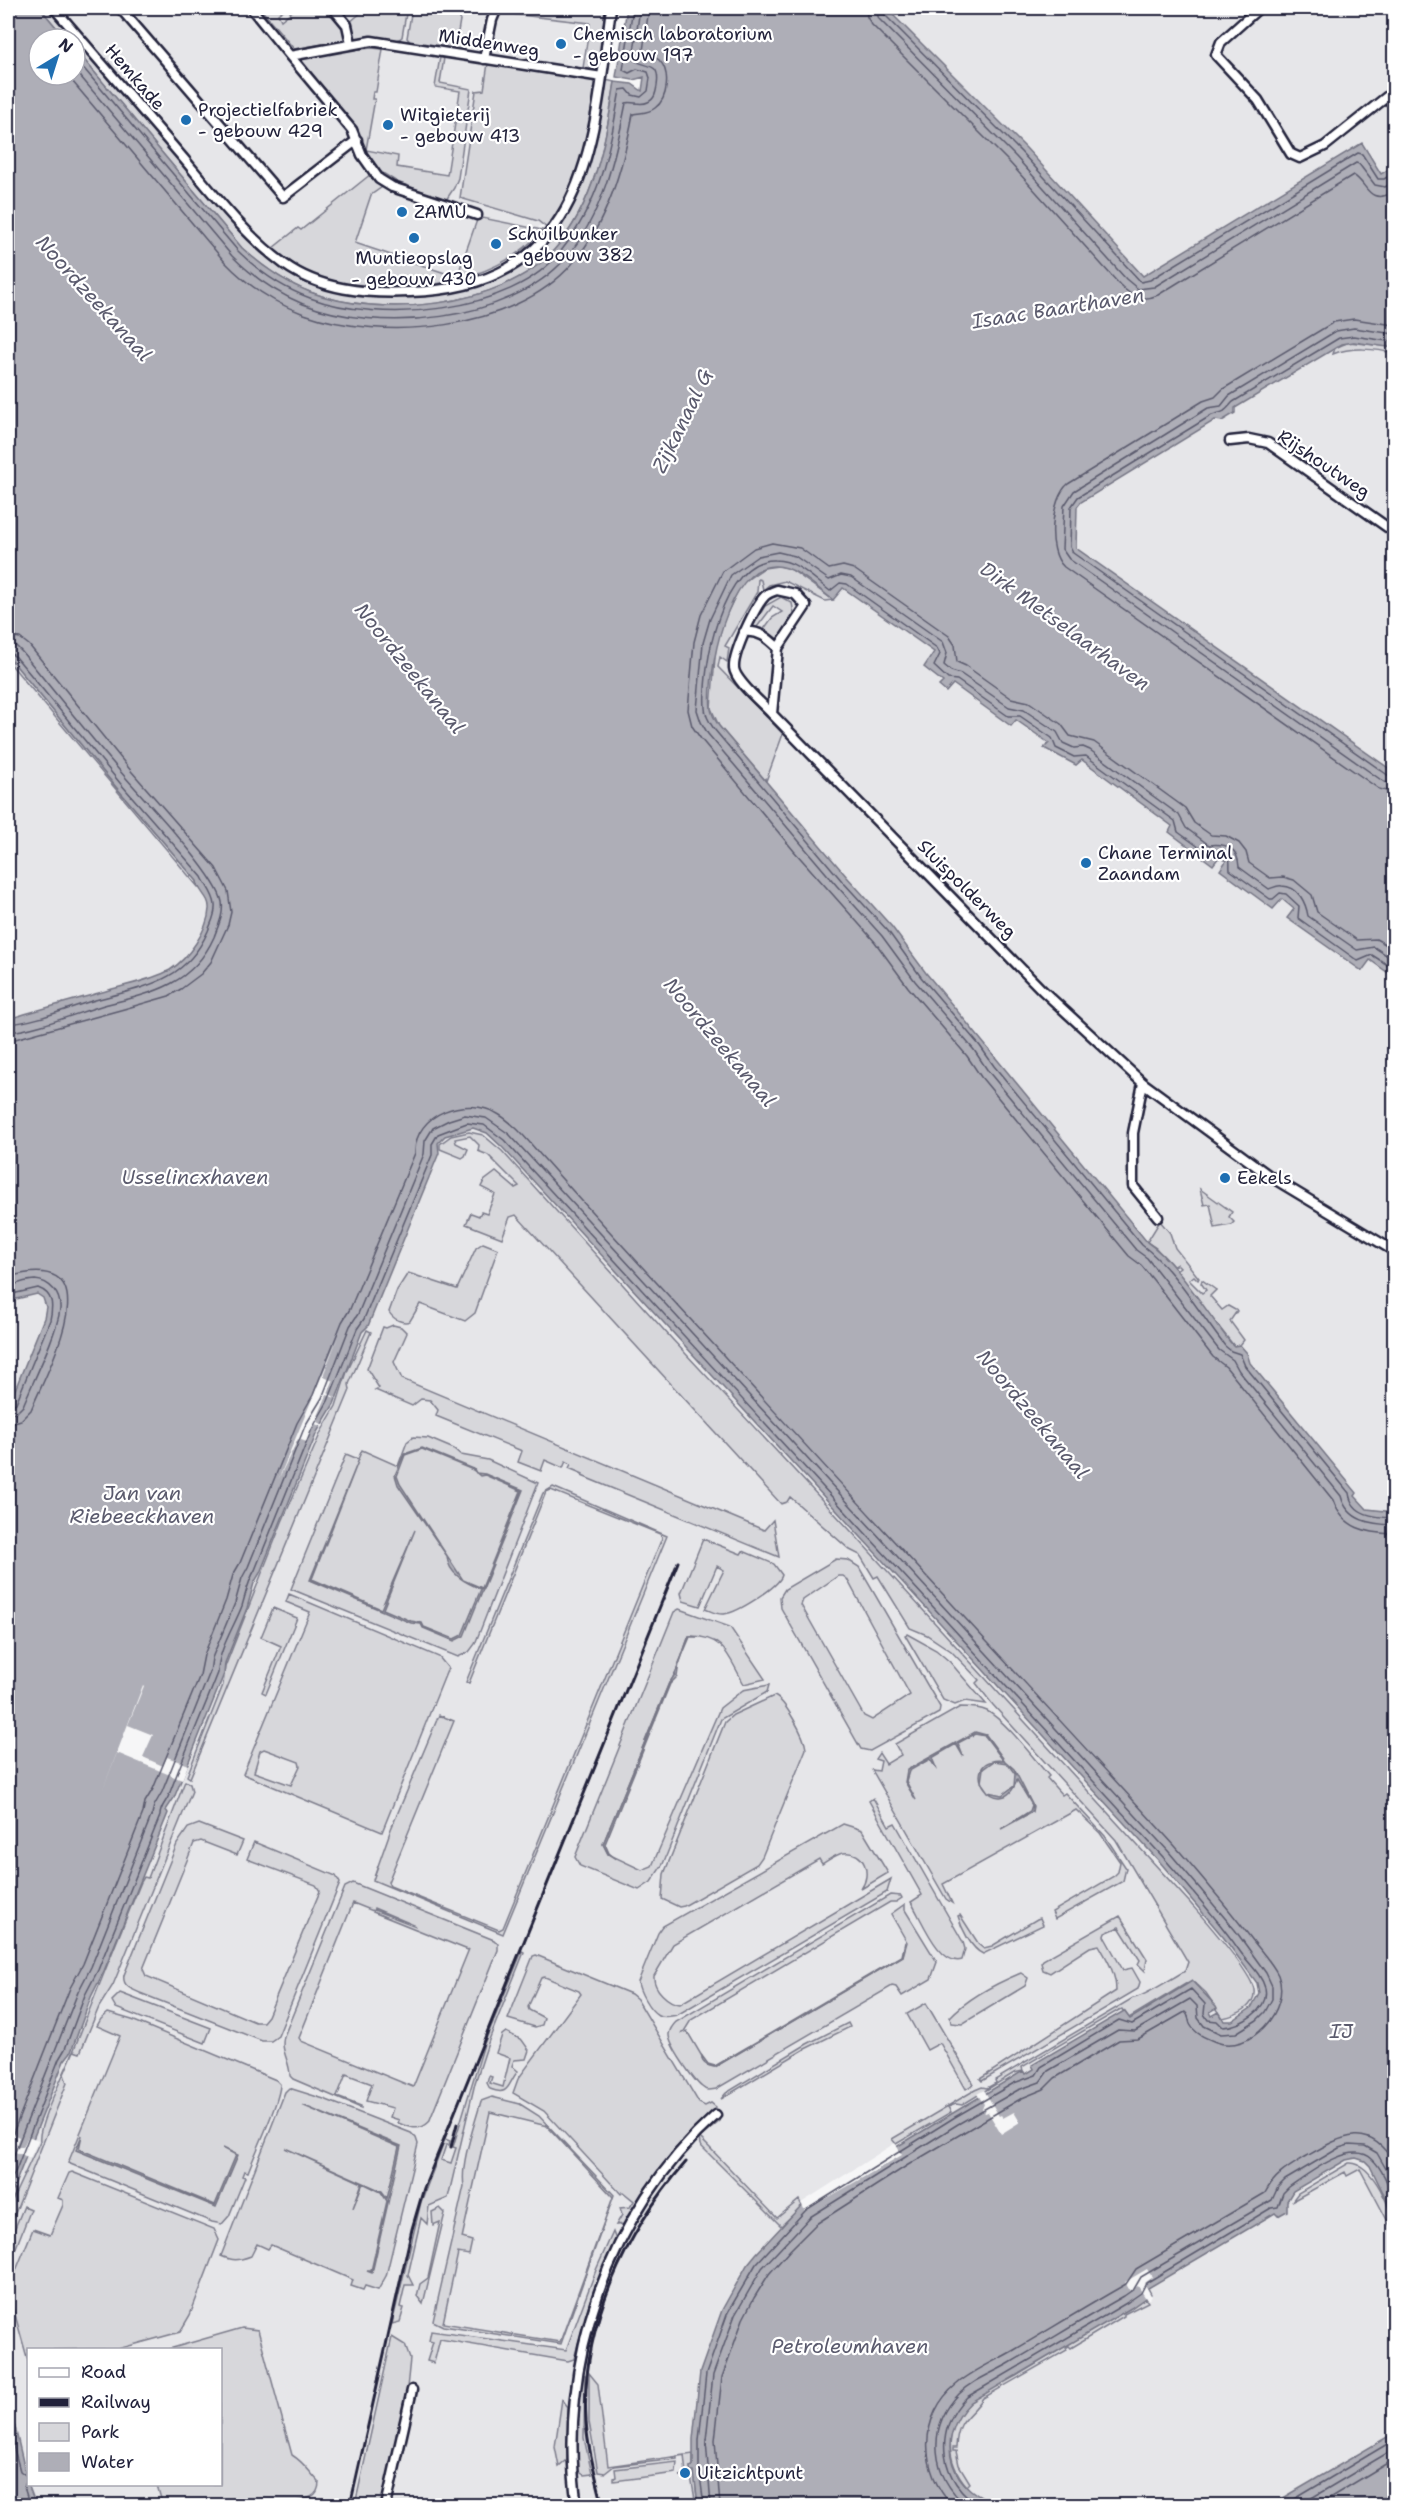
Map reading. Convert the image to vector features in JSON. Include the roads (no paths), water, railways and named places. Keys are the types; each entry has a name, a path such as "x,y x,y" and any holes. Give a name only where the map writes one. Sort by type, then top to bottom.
{"street":[{"name":"Hemkade","path":"54,8 241,224 275,256 293,269 324,283 350,290 376,293 432,292 469,283 508,269 536,248 552,231 564,212 584,166 593,138 611,8"},
{"path":"120,8 283,197 357,140"},
{"path":"251,8 357,140 362,155 379,179 392,187 477,215"},
{"path":"333,8 347,25 351,43"},
{"path":"484,59 492,20 497,8"},
{"path":"1259,8 1221,42 1216,55 1258,100 1291,154 1300,158 1325,146 1395,91"},
{"name":"Middenweg","path":"290,56 371,41 602,77"},
{"name":"Rijshoutweg","path":"1230,441 1249,439 1268,443 1395,532"},
{"name":"Sluispolderweg","path":"772,714 778,648 806,606 795,594 777,590 765,596 738,644 734,668 739,679 772,714 1042,990 1143,1083 1270,1177 1395,1251"},
{"path":"744,632 752,631 766,636 778,648"},
{"path":"1143,1083 1133,1133 1133,1186 1158,1217"},
{"path":"577,2505 572,2459 573,2411 579,2361 594,2304 614,2256 641,2206 682,2148 716,2115"},
{"path":"386,2505 412,2390"}],"water":[{"path":"8,8 40,8 56,27 27,27 27,87 87,87 87,63 242,248 274,273 300,288 338,300 370,305 404,306 439,303 472,296 504,285 531,270 554,250 568,232 589,192 603,149 615,82 632,84 642,91 644,77 633,80 616,77 627,8 886,8 1026,148 1143,276 1362,143 1381,174 1394,166 1394,348 1354,342 1342,344 1235,408 1235,413 1222,421 1215,420 1081,502 1077,507 1076,548 1394,772 1394,977 1370,960 1362,971 1287,918 1294,909 1282,899 1273,909 1220,870 1226,861 1219,857 1213,865 1169,832 1172,826 1082,760 1076,765 1044,748 1049,743 1016,720 1011,726 953,684 946,692 939,686 943,682 924,667 934,652 843,588 833,600 806,578 791,570 775,566 758,570 744,583 733,601 717,648 713,671 711,709 719,726 892,927 926,973 1147,1242 1180,1274 1230,1342 1234,1346 1240,1345 1247,1353 1250,1363 1357,1493 1355,1496 1367,1509 1394,1512 1394,2215 1370,2166 1365,2161 1356,2158 1346,2160 1293,2191 1287,2201 1287,2211 1278,2216 1275,2213 1148,2288 1151,2294 1131,2308 971,2402 959,2417 952,2433 950,2449 953,2464 960,2478 970,2490 1002,2505 698,2505 694,2472 690,2472 690,2467 693,2466 693,2439 700,2372 722,2310 747,2265 756,2254 799,2208 828,2188 1023,2071 1026,2074 1034,2069 1032,2065 1124,2011 1130,2019 1192,1981 1216,2006 1217,2008 1210,2012 1212,2016 1219,2012 1224,2021 1232,2021 1251,2008 1259,1993 1257,1983 1224,1938 1159,1861 503,1148 487,1133 473,1128 445,1136 438,1143 439,1153 368,1326 362,1332 334,1404 317,1432 254,1583 247,1608 225,1663 224,1674 174,1798 166,1810 168,1813 104,1971 91,1997 71,2052 64,2061 8,2202 8,1407 44,1318 46,1307 43,1298 37,1294 8,1301 8,1019 148,979 170,970 184,959 201,935 208,917 209,905 197,881 8,656"},
{"path":"422,1448 474,1469 476,1472 422,1449 405,1455 397,1476 463,1580 482,1588 521,1491 477,1473 485,1474 523,1490 464,1636 454,1641 423,1628 421,1624 411,1623 310,1580 359,1459 312,1579 381,1609 415,1530 383,1609 411,1621 422,1623 424,1627 454,1639 462,1635 481,1589 464,1581 454,1573 447,1556 398,1485 395,1475 404,1454"},
{"path":"679,1665 677,1677 670,1684 605,1844 609,1853 616,1859 608,1854 603,1844 669,1683"},
{"path":"975,1732 986,1735 1005,1761 1014,1769 1033,1806 1032,1812 1001,1829 1030,1811 1032,1805 1017,1780 1014,1785 1015,1774 1007,1763 996,1761 1003,1760 985,1736 975,1734 958,1743 963,1756 956,1744 932,1758 937,1770 930,1759 909,1771 906,1781 916,1800 905,1782 907,1770"},
{"path":"993,1762 983,1769 981,1780 981,1769"},
{"path":"1013,1787 1009,1793 1000,1797 989,1792 1002,1795"},
{"path":"905,1942 903,1956 715,2067 708,2065 703,2061 702,2056 708,2064 715,2066 902,1956"},
{"path":"302,2105 401,2146 372,2273 367,2271 371,2271 387,2201 381,2192 363,2183 353,2208 362,2183 285,2148 382,2191 387,2198 399,2147"},
{"path":"82,2135 79,2149 215,2205 236,2155 223,2148 238,2155 216,2207 76,2150"},
{"path":"8,2412 15,2427 27,2486 36,2505 8,2505"},
{"path":"1394,2433 1394,2505 1271,2505 1280,2500"}],"railway":[{"path":"350,2506 412,2229 424,2188 678,1562"},
{"path":"451,2147 457,2124"},
{"path":"603,2506 590,2453 586,2421 586,2386 599,2316 611,2282 644,2218 686,2162"}],"place":[{"name":"Chemisch laboratorium - gebouw 197","path":"561,44"},
{"name":"Projectielfabriek - gebouw 429","path":"186,120"},
{"name":"Witgieterij - gebouw 413","path":"388,125"},
{"name":"ZAMU","path":"402,212"},
{"name":"Muntieopslag - gebouw 430","path":"414,238"},
{"name":"Schuilbunker - gebouw 382","path":"496,244"},
{"name":"Chane Terminal Zaandam","path":"1086,863"},
{"name":"Eekels","path":"1225,1178"},
{"name":"Uitzichtpunt","path":"685,2473"}],"water label":[{"name":"Noordzeekanaal","path":"94,298"},
{"name":"Isaac Baarthaven","path":"1058,308"},
{"name":"Zijkanaal G","path":"682,421"},
{"name":"Dirk Metselaarhaven","path":"1065,626"},
{"name":"Noordzeekanaal","path":"410,668"},
{"name":"Noordzeekanaal","path":"720,1042"},
{"name":"Usselincxhaven","path":"195,1177"},
{"name":"Noordzeekanaal","path":"1033,1414"},
{"name":"Jan van Riebeeckhaven","path":"142,1504"},
{"name":"IJ","path":"1341,2031"},
{"name":"Petroleumhaven","path":"850,2346"}]}
